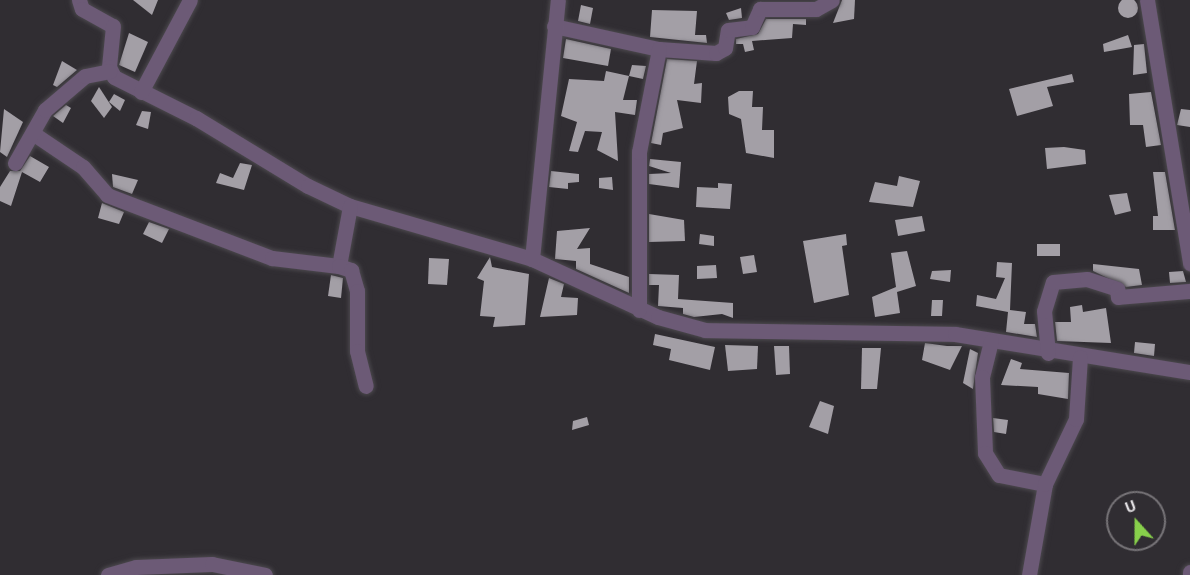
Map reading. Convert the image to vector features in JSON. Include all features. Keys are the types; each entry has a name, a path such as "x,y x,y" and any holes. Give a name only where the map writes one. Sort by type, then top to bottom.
{"street":[{"path":"79,0 82,9 113,26 110,70"},
{"path":"141,92 190,0"},
{"path":"532,259 558,0"},
{"path":"554,26 659,49 719,52 728,30 752,27 760,9 816,9 832,0"},
{"path":"1147,0 1190,264"},
{"path":"639,310 639,152 659,49"},
{"path":"15,163 34,134 42,114 85,76 110,70 141,92 350,206 532,259 639,310 705,330 924,331 991,341 1048,353 1190,372"},
{"path":"34,134 83,167 107,195 259,255 339,266 351,270 357,291 357,351 366,386"},
{"path":"339,266 350,206"},
{"path":"1048,353 1044,311 1053,282 1087,279 1117,290 1118,297 1190,291"},
{"path":"991,341 982,377 985,453 999,475 1045,484"},
{"path":"1029,575 1045,484 1076,419 1080,357"},
{"path":"108,575 136,567 264,575"}],"building":[{"path":"1128,-2 1135,1 1138,8 1135,15 1128,18 1121,15 1118,8 1121,1"},
{"path":"133,0 158,0 152,15"},
{"path":"842,0 855,0 854,19 833,23"},
{"path":"581,5 593,8 590,24 578,21"},
{"path":"741,8 742,18 729,20 726,13"},
{"path":"652,10 697,11 695,35 706,35 707,43 650,37"},
{"path":"766,19 806,19 806,25 793,24 792,38 752,41 754,50 745,52 743,44 736,44 736,39 758,34"},
{"path":"129,33 148,42 135,72 119,65"},
{"path":"1128,35 1132,47 1104,52 1103,44"},
{"path":"566,39 611,49 608,66 563,58"},
{"path":"1144,44 1147,73 1133,75 1134,45"},
{"path":"667,59 697,61 694,84 702,83 701,103 677,100 683,128 663,133 661,145 651,143"},
{"path":"62,61 77,70 57,87 53,85"},
{"path":"632,65 646,66 643,79 629,76"},
{"path":"606,71 629,76 623,100 637,100 635,115 615,112 618,161 597,150 602,132 585,131 578,152 569,151 577,122 561,116 569,79 604,81"},
{"path":"1072,74 1074,82 1047,87 1053,106 1017,116 1009,89"},
{"path":"99,87 112,107 104,118 91,101"},
{"path":"739,91 753,91 752,107 763,107 762,130 774,130 774,158 746,153 741,119 729,114 728,97"},
{"path":"1151,92 1161,145 1146,147 1143,125 1130,125 1129,94"},
{"path":"114,94 125,100 120,111 109,102"},
{"path":"66,105 71,108 63,123 53,116"},
{"path":"4,109 23,122 7,157 0,152"},
{"path":"1181,109 1190,110 1190,127 1177,125"},
{"path":"142,111 151,112 148,129 136,125"},
{"path":"1064,147 1085,150 1086,164 1047,169 1045,148"},
{"path":"30,156 49,167 40,182 22,172 11,206 0,201 0,187 10,171 20,171"},
{"path":"650,159 681,162 679,188 649,184 649,174 671,173 649,166"},
{"path":"240,163 252,165 244,190 216,183 220,173 233,178"},
{"path":"551,171 579,174 579,182 568,183 568,189 549,187"},
{"path":"1153,172 1165,172 1175,230 1153,230 1153,216 1158,216"},
{"path":"112,174 138,180 132,194 113,187"},
{"path":"899,176 920,181 913,207 869,202 875,182 897,186"},
{"path":"612,177 613,190 599,188 599,178"},
{"path":"718,183 732,184 730,209 696,207 697,187 718,188"},
{"path":"1127,193 1131,211 1115,215 1109,195"},
{"path":"102,203 124,212 119,224 98,218"},
{"path":"649,214 684,220 685,241 649,242"},
{"path":"922,216 925,231 898,236 895,220"},
{"path":"149,222 169,229 162,243 143,234"},
{"path":"590,228 577,249 590,248 590,264 629,277 629,293 576,269 576,261 555,259 557,231"},
{"path":"700,234 714,236 714,246 699,244"},
{"path":"846,234 847,245 842,246 849,295 814,303 803,241"},
{"path":"1037,244 1060,244 1060,256 1037,256"},
{"path":"907,251 916,286 897,292 900,313 875,317 872,297 896,287 891,253"},
{"path":"754,255 757,272 743,274 740,257"},
{"path":"490,257 492,267 529,274 525,325 493,327 495,317 480,316 484,281 477,278"},
{"path":"429,258 449,259 447,285 428,284"},
{"path":"997,262 1012,263 1010,310 1026,312 1024,324 1035,324 1037,337 1006,332 1008,312 976,306 977,295 996,299 1005,278 996,277"},
{"path":"1093,264 1139,269 1142,285 1126,287 1093,271"},
{"path":"716,265 717,278 697,279 697,266"},
{"path":"951,270 950,282 930,279 932,271"},
{"path":"1183,271 1186,282 1170,283 1169,272"},
{"path":"649,274 679,275 678,299 733,303 733,318 722,314 694,317 683,314 683,308 658,306 659,285 649,285"},
{"path":"331,275 343,278 341,298 328,296"},
{"path":"549,278 564,284 561,297 578,298 577,315 540,317"},
{"path":"932,300 943,300 942,316 931,316"},
{"path":"1082,305 1083,312 1106,308 1111,343 1057,341 1055,322 1071,322 1070,307"},
{"path":"655,334 715,347 710,370 669,360 671,349 653,345"},
{"path":"1135,342 1155,344 1154,356 1134,353"},
{"path":"925,343 962,346 950,370 922,360"},
{"path":"725,345 758,346 757,369 728,371"},
{"path":"774,346 789,346 790,374 776,375"},
{"path":"862,348 881,348 877,389 861,389"},
{"path":"970,349 978,353 973,389 963,383"},
{"path":"1011,359 1022,363 1020,369 1069,373 1068,399 1038,394 1038,387 1001,385"},
{"path":"820,401 834,406 828,434 809,427"},
{"path":"587,417 589,425 572,430 573,421"},
{"path":"993,418 1008,420 1006,434 994,432"}]}
